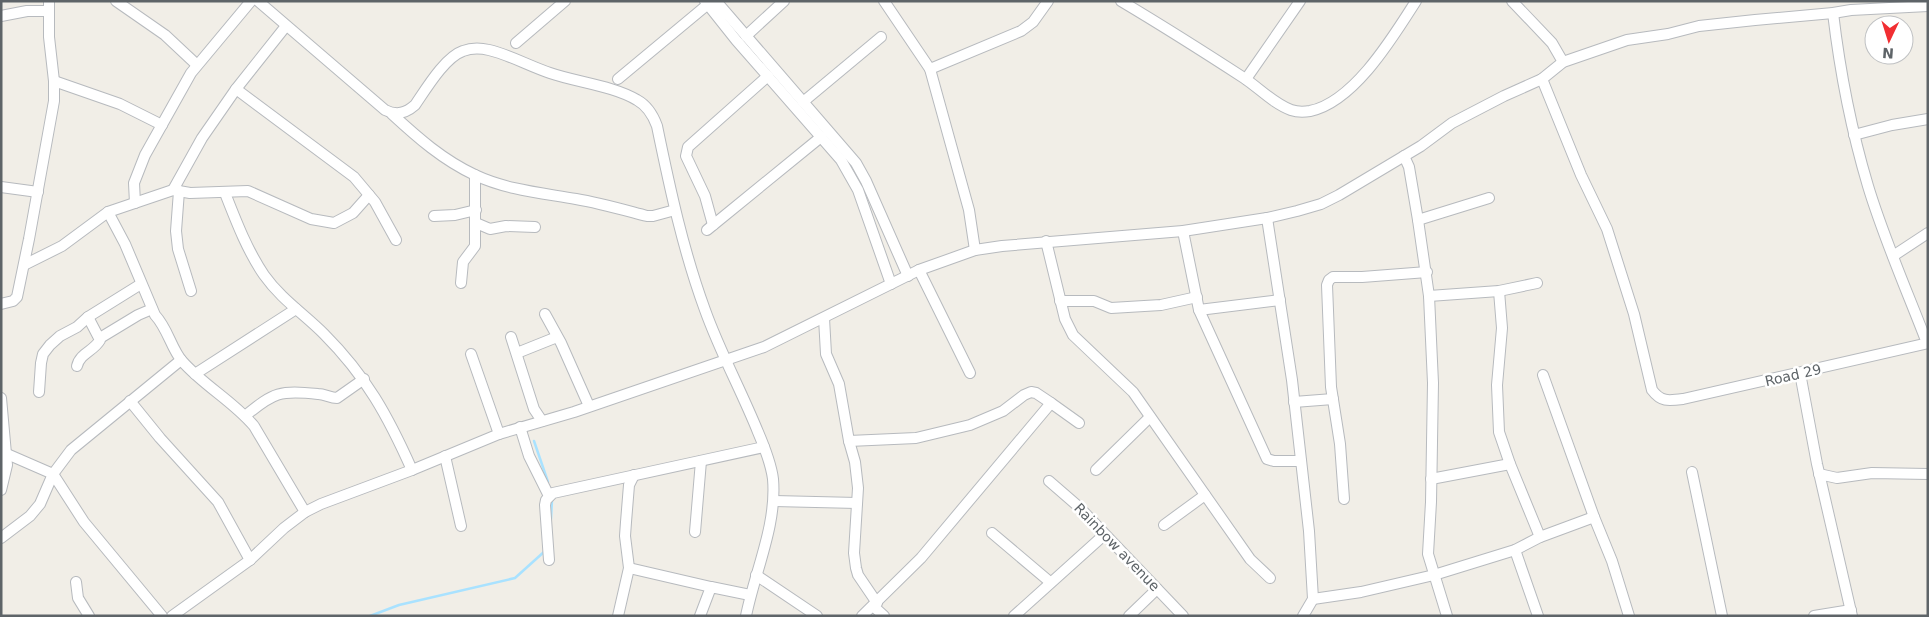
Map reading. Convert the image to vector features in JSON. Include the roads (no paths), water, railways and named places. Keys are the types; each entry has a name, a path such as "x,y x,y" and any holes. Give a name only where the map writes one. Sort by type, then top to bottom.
{"street":[{"path":"116,1 165,35 197,65"},
{"path":"135,203 134,182 145,155 162,125 197,65 251,1"},
{"path":"258,1 431,149 475,175 506,187 585,201 647,216 675,210"},
{"path":"516,43 565,1"},
{"path":"746,36 784,1"},
{"path":"884,1 930,69 970,210 976,250"},
{"path":"930,69 1020,32 1033,22 1048,1"},
{"path":"1121,1 1246,79 1278,103 1291,110 1310,111 1329,104 1348,91 1389,44 1416,1"},
{"path":"1246,79 1300,1"},
{"path":"1512,1 1552,43 1563,62"},
{"path":"709,2 746,36 856,163 866,181 908,276"},
{"path":"709,2 768,76 841,160 858,190 891,284"},
{"path":"618,79 709,2"},
{"path":"1,16 49,6 49,37 54,81 54,100 17,298 1,304"},
{"path":"177,614 250,560 284,528 305,512 321,504 412,470 499,434 589,406 764,346 919,270 976,250 1046,241 1183,231 1267,218 1297,211 1321,204 1404,156 1452,123 1542,79 1563,62 1627,40 1668,34 1699,26 1851,10 1928,6"},
{"path":"1833,13 1840,69 1854,135 1868,187 1892,256 1928,343"},
{"path":"191,291 178,249 176,191 193,152 236,89 286,26"},
{"path":"803,102 881,38"},
{"path":"392,114 408,111 448,61 455,55 469,49 483,49 501,54 552,74 626,94 644,104 650,110 655,119 686,252 705,310 764,447 773,477 774,501 770,523 746,616"},
{"path":"768,76 688,148 686,152 686,156 708,203 710,227 821,137"},
{"name":"Road 29","path":"1542,79 1581,175 1607,229 1634,314 1652,390 1658,398 1666,402 1683,399 1800,374 1928,343"},
{"path":"54,81 120,104 162,125"},
{"path":"236,89 354,177 375,202 396,240"},
{"path":"1854,135 1892,125 1928,119"},
{"path":"1404,156 1409,167 1427,272 1429,296 1433,383 1428,554 1447,616"},
{"path":"461,283 463,262 475,246 475,175"},
{"path":"1,187 38,192"},
{"path":"24,265 62,246 108,212 176,191 190,194 248,191 311,219 334,223 353,213 369,196"},
{"path":"225,193 252,256 276,290 324,334 364,380 397,436 412,470"},
{"path":"1418,220 1489,198"},
{"path":"434,216 455,215 476,210"},
{"path":"108,212 126,244 152,309 163,323 181,360 254,426 305,512"},
{"path":"1267,218 1294,402 1309,531 1313,599 1303,616"},
{"path":"476,224 490,229 506,226 535,226"},
{"path":"1183,231 1199,310 1267,459 1300,462"},
{"path":"1892,256 1928,233"},
{"path":"1046,241 1065,319 1073,335 1133,392 1250,559 1270,578"},
{"path":"919,270 970,373"},
{"path":"1344,499 1340,444 1333,399 1328,333 1327,285 1333,277 1362,277 1427,272"},
{"path":"1429,296 1499,290 1537,283"},
{"path":"39,392 43,354 60,336 77,327 88,317 142,284"},
{"path":"1499,290 1502,328 1497,374 1499,432 1540,537"},
{"path":"1060,301 1094,301 1111,308 1161,304 1196,297"},
{"path":"1199,310 1280,300"},
{"path":"76,366 80,357 98,343 100,338 138,315 152,309"},
{"path":"195,374 296,309"},
{"path":"545,314 589,406"},
{"path":"88,317 100,338"},
{"path":"824,318 826,354 840,384 849,441 855,462 858,488 854,553 856,568 858,575 884,616"},
{"path":"511,337 534,409 542,421"},
{"path":"516,354 557,337"},
{"path":"471,354 499,434"},
{"path":"1,538 30,516 40,504 53,474 71,450 181,360"},
{"path":"1800,374 1819,474 1851,613 1814,616"},
{"path":"1544,375 1594,517 1612,561 1629,616"},
{"path":"245,416 265,400 278,393 309,393 337,398 364,380"},
{"path":"849,441 916,438 970,425 1003,411 1031,392 1036,393 1079,423"},
{"path":"1,398 5,461 1,490"},
{"path":"1294,402 1333,399"},
{"path":"130,401 160,438 218,502 250,560"},
{"path":"862,616 921,558 1051,403"},
{"path":"1096,470 1150,416"},
{"path":"520,427 529,456 549,496"},
{"path":"548,560 545,505 549,496 560,490 764,447"},
{"path":"445,456 461,526"},
{"path":"5,461 53,474 84,522 162,616"},
{"path":"695,532 701,461"},
{"path":"1431,479 1510,464"},
{"path":"1692,472 1722,616"},
{"path":"1819,474 1837,478 1872,473 1928,474"},
{"path":"618,616 629,568 625,536 629,485 634,475"},
{"name":"Rainbow avenue","path":"1049,481 1079,507 1183,616"},
{"path":"1164,525 1204,495"},
{"path":"774,501 857,503"},
{"path":"1313,599 1361,592 1434,575 1515,550 1540,537 1594,517"},
{"path":"992,534 1050,582"},
{"path":"1014,616 1104,535"},
{"path":"1515,550 1538,616"},
{"path":"629,568 750,596"},
{"path":"756,575 817,616"},
{"path":"76,582 78,598 88,616"},
{"path":"700,616 711,587"},
{"path":"1129,616 1157,589"}],"waterway":[{"path":"534,441 548,482"},
{"path":"551,519 552,500"},
{"path":"370,616 399,605 515,578 545,551"}]}
